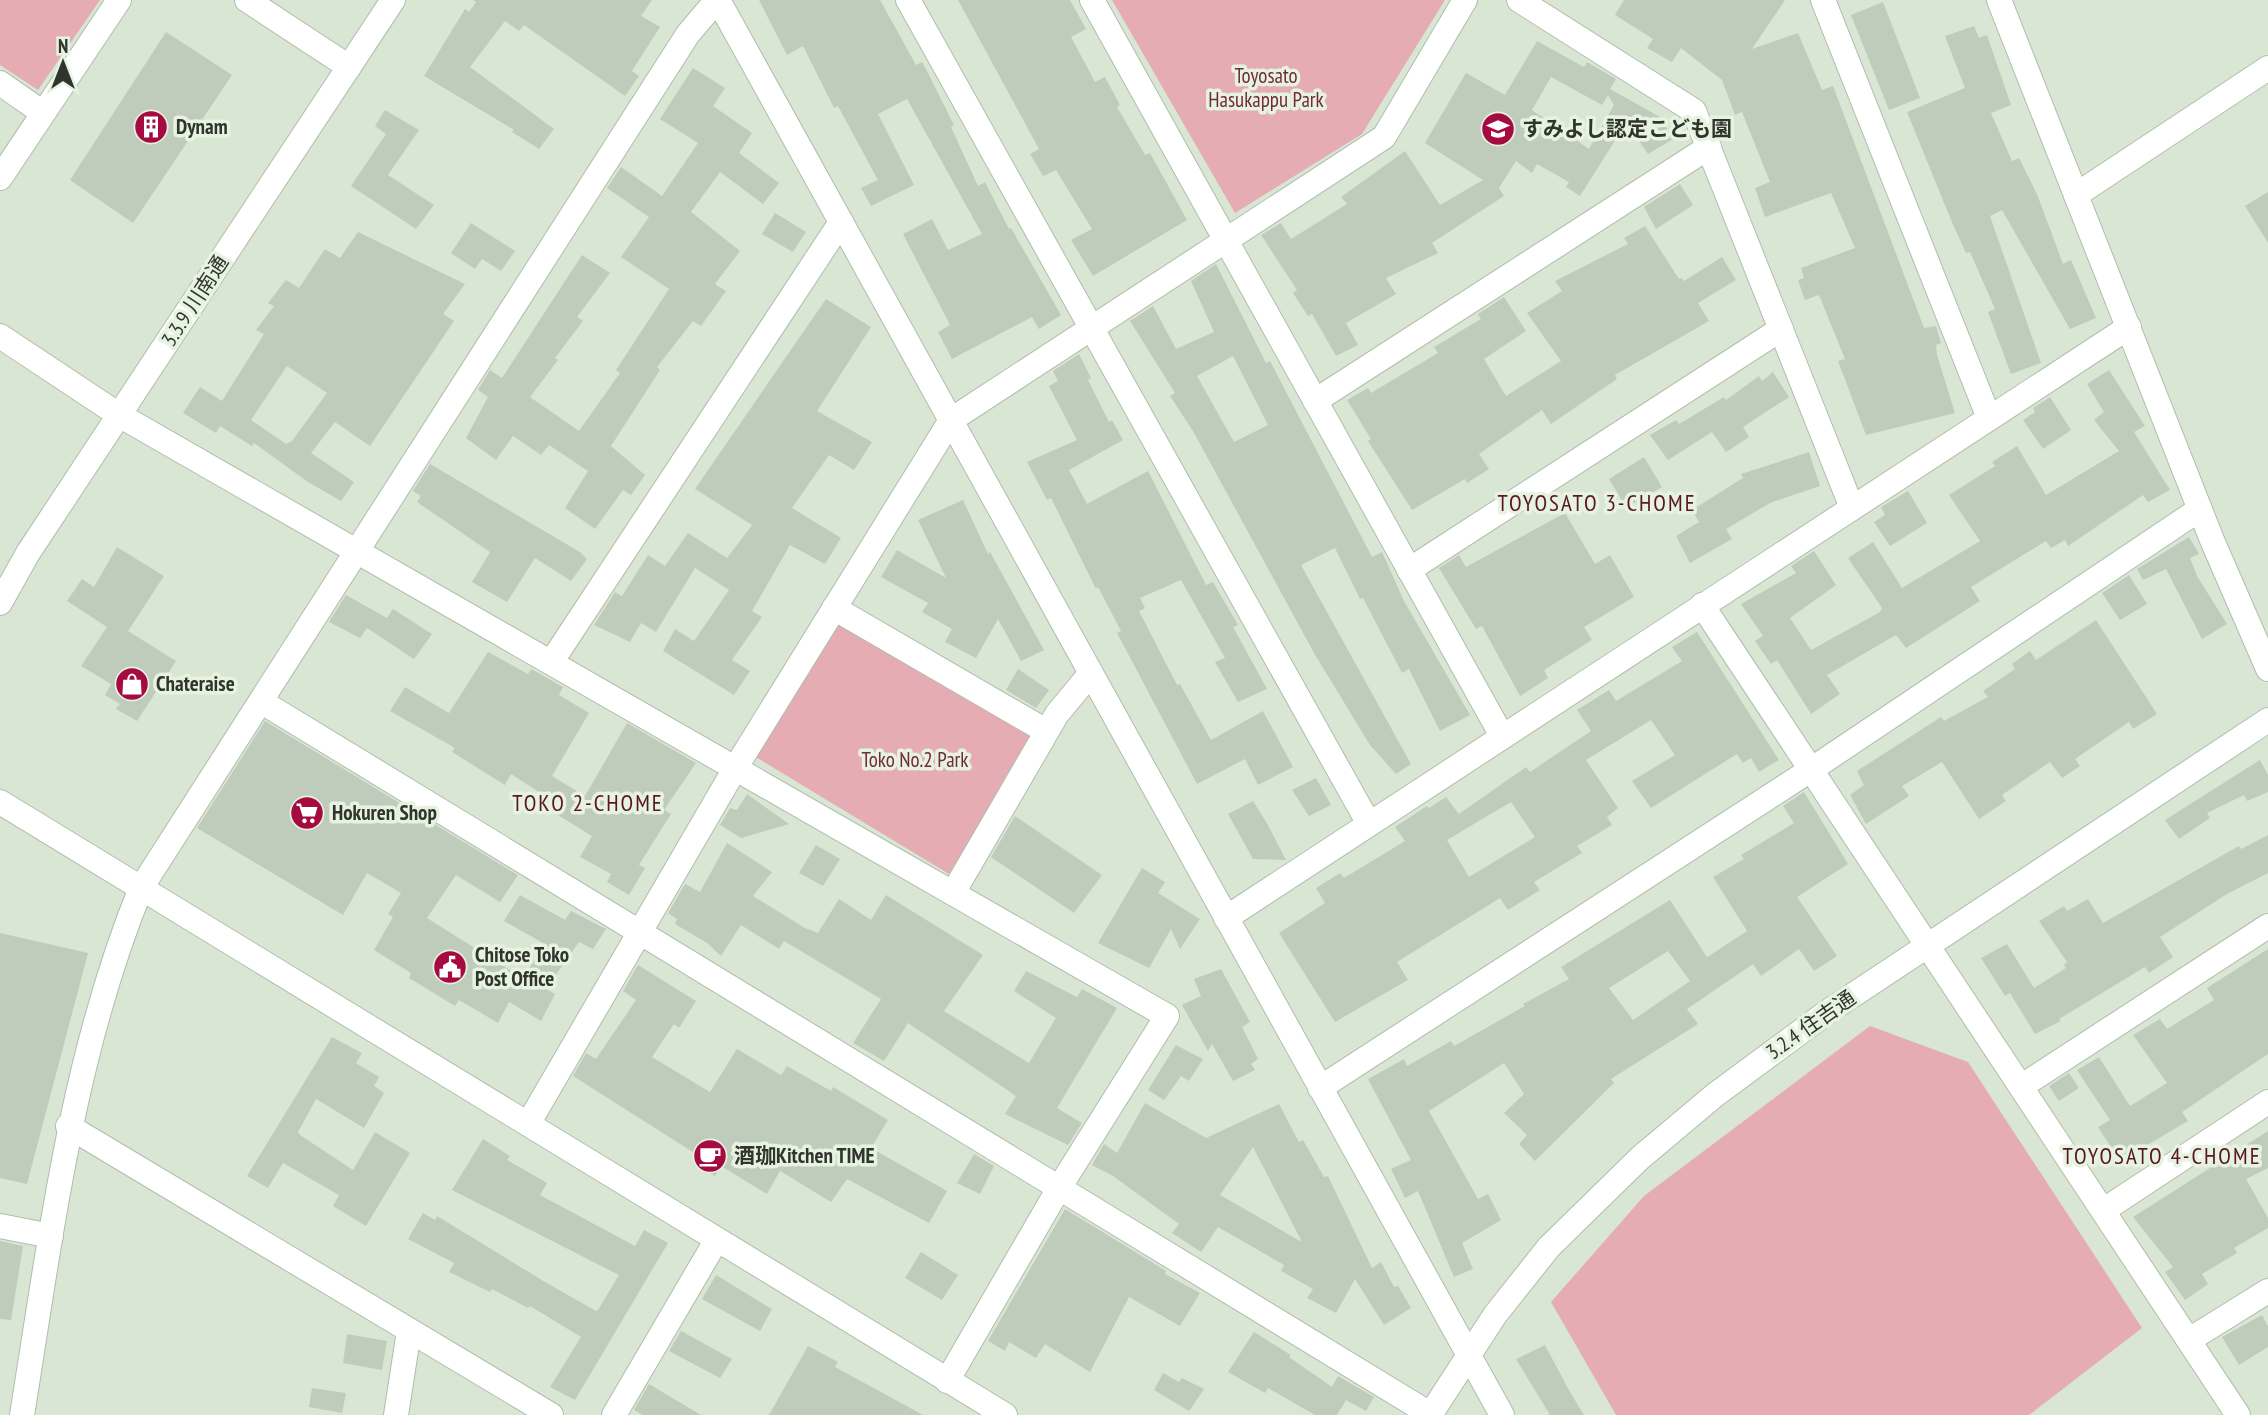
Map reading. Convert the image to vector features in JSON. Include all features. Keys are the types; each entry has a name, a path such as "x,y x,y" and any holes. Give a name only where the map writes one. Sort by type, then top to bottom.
{"street":[{"path":"0,178 119,0"},
{"path":"247,0 349,66"},
{"name":"3.3.9 川南通","path":"0,603 28,553 393,0"},
{"path":"22,1415 68,1126 115,950 141,888 688,34 718,0 1502,1415"},
{"path":"908,0 1369,824"},
{"path":"1092,0 1502,736"},
{"path":"528,1124 736,767 951,420 1384,137 1465,0"},
{"path":"1518,0 1694,111 1852,508"},
{"path":"1823,0 1989,418"},
{"path":"1999,0 2200,509 2268,669"},
{"path":"2076,195 2268,68"},
{"path":"0,83 43,113"},
{"path":"1315,401 1709,147"},
{"path":"552,661 841,222"},
{"path":"1226,918 2129,327"},
{"path":"1409,570 1781,329"},
{"path":"0,336 119,415 359,550 1167,1016 1059,1188 947,1381"},
{"path":"1320,1088 1812,769 2200,509"},
{"path":"1702,605 1929,944 2238,1415"},
{"path":"834,608 1046,732"},
{"path":"953,892 1057,714 1091,673"},
{"path":"262,702 1430,1415"},
{"name":"3.2.4 住吉通","path":"1430,1415 1495,1315 1549,1247 1640,1158 1726,1086 1826,1013 2268,720"},
{"path":"0,802 1005,1415"},
{"path":"2022,1086 2268,926"},
{"path":"2104,1210 2268,1102"},
{"path":"68,1126 550,1415"},
{"path":"0,1227 51,1236"},
{"path":"614,1415 716,1241"},
{"path":"2189,1340 2268,1291"},
{"path":"396,1415 409,1331"}],"green space":[{"path":"0,0 100,0 38,90 0,65"},
{"name":"Toyosato Hasukappu Park","path":"1112,0 1445,0 1362,134 1235,213"},
{"name":"Toko No.2 Park","path":"835,622 1034,736 949,874 754,756"},
{"path":"1870,1026 1968,1062 2142,1328 2029,1415 1616,1415 1551,1302 1644,1196"}],"building":[{"path":"473,0 652,0 641,16 660,27 632,71 639,76 625,96 524,25 519,31 505,21 470,67 554,129 539,149 512,132 514,130 424,76 465,9 469,12 476,2"},
{"path":"759,0 880,0 916,65 922,62 927,71 954,125 951,127 978,186 985,182 1009,229 1011,228 1061,315 1039,329 1032,317 952,359 938,332 950,325 903,234 932,219 948,250 982,234 907,99 878,114 914,185 871,206 861,188 878,180 838,106 834,108 803,46 787,55"},
{"path":"958,0 1070,0 1086,29 1071,37 1095,82 1105,77 1120,105 1117,107 1145,155 1150,153 1187,220 1093,276 1071,240 1092,229 1056,170 1043,176 1030,154 1039,149"},
{"path":"1624,0 1785,0 1752,49 1798,33 1822,90 1833,86 1924,328 1936,326 1941,343 1936,345 1937,355 1955,413 1866,435 1838,361 1845,359 1819,295 1805,300 1798,280 1804,278 1801,268 1855,248 1831,193 1765,217 1755,188 1770,182 1742,112 1735,115 1722,80 1681,48 1672,62 1647,48 1653,39 1615,15"},
{"path":"1883,2 1920,98 1889,110 1851,15"},
{"path":"1974,26 1979,38 1987,35 2011,105 1991,113 2012,161 2019,158 2037,194 2063,264 2071,260 2096,318 2070,329 2002,210 1990,216 2041,363 2011,374 1988,312 1995,309 1970,252 1966,253 1951,220 1907,112 1965,88 1945,36"},
{"name":"Dynam","path":"166,32 232,75 133,223 70,180"},
{"path":"1537,41 1584,67 1587,62 1616,79 1610,89 1660,117 1673,139 1648,154 1629,127 1620,141 1616,139 1580,196 1566,187 1569,182 1537,164 1532,173 1516,161 1499,188 1504,196 1432,243 1438,253 1386,278 1396,294 1346,323 1358,345 1336,356 1312,314 1308,316 1293,293 1297,290 1261,235 1281,223 1291,239 1347,204 1341,197 1405,151 1440,205 1483,180 1425,143 1466,73 1505,95","holes":["1551,77 1602,105 1608,95 1614,105 1589,149 1532,110"]},
{"path":"693,68 725,88 713,106 752,133 739,153 779,183 763,204 720,172 691,212 740,251 715,284 726,291 701,326 693,321 657,367 660,370 611,446 645,475 631,495 623,490 595,529 565,508 588,471 549,445 541,455 513,436 496,460 466,438 488,397 478,390 490,370 502,378 582,255 610,273 577,317 583,321 530,397 579,431 620,373 616,370 669,289 621,257 649,217 607,188 621,167 662,196 698,143 660,119"},
{"path":"385,110 419,130 388,175 434,205 416,229 351,186 386,134 375,126"},
{"path":"1680,184 1693,205 1656,229 1644,207"},
{"path":"2268,192 2268,243 2245,206"},
{"path":"775,213 806,232 793,252 762,234"},
{"path":"471,223 515,251 501,271 482,259 475,269 451,253"},
{"path":"1645,226 1679,279 1684,281 1722,257 1736,280 1698,303 1709,321 1615,375 1617,379 1551,424 1542,410 1479,454 1489,469 1467,483 1465,479 1412,510 1368,441 1371,439 1347,400 1368,388 1371,393 1438,353 1434,347 1481,319 1478,314 1504,297 1526,331 1484,359 1506,396 1561,361 1527,313 1562,291 1555,281 1628,244 1624,238"},
{"path":"358,232 465,284 443,314 454,321 370,446 335,422 311,453 354,482 341,501 308,482 254,443 252,446 220,426 216,433 183,413 200,387 222,401 264,334 256,330 274,306 268,303 286,280 299,288 325,249 340,258","holes":["287,366 327,393 292,441 286,444 251,420"]},
{"path":"1216,264 1266,363 1270,361 1372,557 1382,552 1404,601 1470,715 1440,731 1409,669 1402,673 1335,548 1301,565 1411,764 1396,774 1370,745 1314,653 1193,431 1170,396 1175,393 1130,321 1153,306 1176,349 1214,332 1191,281","holes":["1233,356 1268,425 1234,442 1197,376"]},
{"path":"826,299 871,327 817,411 872,442 854,470 829,455 792,508 841,538 825,564 790,545 752,611 762,617 732,660 750,671 734,695 663,651 675,629 694,641 729,590 695,568 656,632 641,623 630,642 594,625 615,592 622,596 648,555 665,566 688,533 727,558 752,525 695,489"},
{"path":"1079,354 1091,378 1088,380 1109,422 1112,420 1123,440 1069,470 1087,504 1148,471 1206,585 1213,582 1238,625 1233,627 1267,689 1238,702 1215,662 1225,658 1181,580 1140,598 1145,608 1139,611 1177,685 1180,684 1211,740 1263,711 1293,767 1258,785 1245,759 1197,784 1117,633 1121,631 1098,587 1096,589 1051,498 1047,500 1027,462 1077,440 1049,386 1058,381 1053,371"},
{"path":"2109,370 2145,426 2134,432 2170,490 2148,502 2143,495 2068,546 2065,540 2051,548 2046,541 1971,587 1980,601 1906,648 1896,635 1827,675 1840,694 1811,714 1777,660 1771,664 1755,641 1763,636 1741,604 1796,573 1791,566 1814,551 1836,585 1790,618 1811,650 1880,612 1882,608 1848,558 1873,542 1902,588 1980,541 1949,495 1995,466 1992,462 2017,446 2046,495 2119,451 2094,420 2104,412 2087,384"},
{"path":"1773,372 1789,397 1743,427 1749,437 1726,452 1712,432 1668,460 1650,435 1676,420 1679,424 1724,397 1726,400 1759,376 1762,381"},
{"path":"2050,397 2071,430 2043,449 2023,420 2035,412 2033,408"},
{"path":"1809,452 1820,486 1770,503 1726,529 1732,539 1690,563 1676,536 1699,522 1692,510 1743,478 1741,474"},
{"path":"1644,457 1662,487 1626,507 1609,479"},
{"path":"430,464 580,552 587,559 571,581 535,558 507,602 472,582 490,552 417,502 421,496 413,491"},
{"path":"1908,491 1927,523 1890,546 1874,522 1885,515 1881,507"},
{"path":"963,500 988,554 990,552 1044,650 1021,661 998,619 976,658 945,642 952,629 922,612 928,603 881,577 897,550 946,578 918,520"},
{"path":"1565,513 1595,564 1610,555 1634,597 1584,627 1592,640 1544,670 1548,678 1520,696 1482,626 1476,629 1439,568 1459,555 1466,567"},
{"path":"2189,537 2199,554 2190,558 2197,576 2227,624 2202,639 2166,569 2143,580 2137,569"},
{"path":"117,547 164,576 128,631 176,661 137,721 116,709 120,704 105,695 111,684 81,666 107,627 67,601 82,579 94,587"},
{"path":"2129,575 2147,604 2120,620 2102,593"},
{"path":"346,595 387,618 393,609 432,634 414,659 367,628 360,638 329,622"},
{"path":"2096,620 2157,714 2133,729 2129,722 2075,759 2080,766 2062,778 2050,762 2002,795 2006,801 1979,819 1942,762 1902,786 1909,796 1866,824 1850,795 1864,785 1857,771 1941,717 1944,721 1988,697 1983,691 2015,669 2012,664 2030,651 2036,660"},
{"path":"1697,632 1779,760 1759,772 1751,758 1743,763 1737,754 1651,808 1632,781 1675,755 1651,720 1586,760 1618,808 1607,817 1612,825 1577,846 1582,853 1534,882 1540,890 1508,910 1500,898 1397,962 1408,980 1335,1022 1279,933 1325,903 1316,888 1340,873 1344,878 1405,841 1395,827 1427,806 1429,808 1446,797 1459,814 1526,767 1530,772 1591,731 1577,710 1609,690 1616,701 1682,661 1672,647","holes":["1511,802 1535,837 1469,877 1447,840"]},
{"path":"488,652 528,674 531,669 563,687 559,695 589,713 552,776 585,796 627,723 696,763 664,810 671,814 639,865 645,868 629,895 607,882 611,874 580,857 592,836 553,812 558,804 511,774 505,785 452,752 455,748 390,711 405,687 449,713"},
{"path":"1018,669 1049,690 1036,708 1006,690"},
{"path":"265,721 518,875 500,902 456,875 427,918 524,979 543,943 504,921 520,895 565,920 571,911 606,929 593,949 579,942 546,989 555,994 541,1021 509,1002 498,1023 459,1000 455,1006 409,978 411,973 374,950 393,917 388,914 401,893 367,873 343,915 197,828"},
{"path":"2260,760 2268,775 2268,792 2247,801 2244,795 2207,813 2210,818 2179,839 2165,820"},
{"path":"1316,778 1331,805 1309,816 1292,790"},
{"path":"1804,792 1848,864 1797,897 1837,956 1814,971 1799,949 1761,976 1753,964 1687,1009 1698,1024 1611,1079 1614,1083 1535,1161 1519,1144 1527,1135 1504,1113 1524,1094 1504,1063 1429,1111 1478,1199 1488,1194 1501,1220 1462,1243 1473,1269 1454,1277 1418,1191 1405,1198 1391,1169 1411,1160 1368,1079 1404,1059 1407,1066 1451,1041 1454,1046 1525,1006 1523,1004 1569,979 1561,967 1670,900 1707,957 1747,931 1713,877 1744,859 1741,855 1794,823 1783,806","holes":["1668,951 1690,981 1633,1020 1609,988"]},
{"path":"747,794 789,824 741,838 720,825 730,808 737,810"},
{"path":"1253,801 1286,860 1253,859 1228,814"},
{"path":"1015,816 1102,875 1074,913 991,857"},
{"path":"2268,835 2268,873 2227,894 2160,937 2173,957 2149,973 2145,967 2059,1019 2061,1021 2035,1034 2010,993 2005,996 1981,958 2007,944 2034,988 2066,968 2064,965 2067,962 2039,921 2064,906 2067,911 2088,899 2103,923 2239,846 2241,849"},
{"path":"727,843 772,872 753,896 805,928 818,933 839,899 871,920 886,895 983,955 944,1011 1029,1063 1056,1018 1014,991 1026,971 1077,997 1082,989 1117,1008 1057,1108 1082,1123 1068,1145 1005,1114 1016,1096 908,1023 884,1061 853,1043 881,999 784,941 779,949 741,925 721,956 707,943 675,924 677,919 668,913 685,884 700,892"},
{"path":"816,845 840,859 823,886 799,873"},
{"path":"1142,868 1165,882 1158,893 1200,919 1180,949 1171,929 1149,968 1098,943"},
{"path":"0,933 88,953 27,1184 0,1178"},
{"path":"2268,949 2268,1054 2182,1112 2188,1121 2120,1161 2098,1127 2110,1120 2077,1070 2099,1057 2130,1106 2167,1083 2133,1035 2160,1019 2167,1029 2214,1000 2207,988"},
{"path":"638,965 696,1001 679,1028 674,1024 652,1057 710,1092 737,1049 781,1075 787,1066 831,1091 833,1087 888,1120 871,1148 947,1191 929,1223 847,1179 831,1202 780,1171 767,1194 721,1166 715,1176 694,1165 699,1156 573,1076 586,1053 596,1059 636,1000 623,991"},
{"path":"1221,969 1250,1022 1242,1027 1258,1059 1251,1064 1255,1070 1233,1081 1212,1044 1208,1051 1182,1005 1201,996 1194,979"},
{"path":"332,1037 362,1053 356,1063 379,1077 374,1086 384,1093 364,1128 316,1099 298,1132 300,1135 353,1170 375,1132 410,1153 366,1226 333,1206 339,1195 283,1163 268,1188 247,1176"},
{"path":"1176,1045 1203,1059 1189,1081 1181,1076 1164,1100 1148,1090"},
{"path":"2069,1073 2079,1088 2059,1101 2049,1086"},
{"path":"1145,1103 1206,1138 1279,1104 1299,1142 1303,1140 1324,1177 1328,1176 1372,1268 1381,1262 1394,1287 1398,1286 1411,1308 1384,1325 1355,1279 1336,1313 1307,1298 1313,1289 1281,1271 1284,1265 1218,1227 1201,1252 1172,1233 1179,1224 1113,1176 1092,1165 1104,1144 1117,1153","holes":["1253,1147 1302,1242 1220,1195"]},
{"path":"2268,1131 2268,1168 2246,1179 2268,1218 2268,1228 2234,1248 2237,1253 2202,1274 2208,1284 2185,1300 2165,1272 2173,1267 2133,1217"},
{"path":"483,1139 510,1156 507,1160 547,1183 540,1195 635,1246 644,1230 668,1243 575,1400 550,1387 581,1337 530,1306 528,1308 492,1289 490,1292 449,1272 454,1263 408,1239 423,1213 435,1220 437,1216 545,1282 598,1310 619,1275 452,1190"},
{"path":"974,1154 994,1166 980,1194 957,1183"},
{"path":"1065,1209 1163,1269 1165,1274 1200,1293 1180,1326 1129,1297 1090,1372 1045,1344 1036,1358 1009,1342 1005,1351 988,1341"},
{"path":"0,1241 23,1246 11,1320 0,1319"},
{"path":"921,1252 958,1275 942,1300 905,1278"},
{"path":"716,1275 772,1309 760,1331 702,1299"},
{"path":"2262,1315 2268,1326 2268,1347 2239,1365 2222,1337"},
{"path":"681,1331 732,1359 720,1378 669,1351"},
{"path":"1254,1332 1291,1355 1289,1357 1332,1387 1338,1376 1374,1397 1366,1411 1346,1400 1337,1415 1315,1415 1268,1388 1265,1393 1228,1372"},
{"path":"347,1334 387,1341 382,1370 343,1363"},
{"path":"1545,1345 1584,1415 1550,1415 1516,1359"},
{"path":"808,1346 838,1362 835,1367 923,1415 769,1415"},
{"path":"1163,1373 1179,1382 1182,1378 1204,1389 1189,1411 1154,1390"},
{"path":"649,1384 701,1415 643,1415 634,1410"},
{"path":"312,1388 346,1393 342,1413 309,1407"}],"place":[{"name":"Dynam","path":"151,127"},
{"name":"すみよし認定こども園","path":"1498,129"},
{"name":"Chateraise","path":"132,684"},
{"name":"Hokuren Shop","path":"307,813"},
{"name":"Chitose Toko Post Office","path":"450,967"},
{"name":"酒珈Kitchen TIME","path":"710,1156"}],"district":[{"name":"TOYOSATO 3-CHOME","path":"1597,503"},
{"name":"TOKO 2-CHOME","path":"588,803"},
{"name":"TOYOSATO 4-CHOME","path":"2162,1156"}]}
